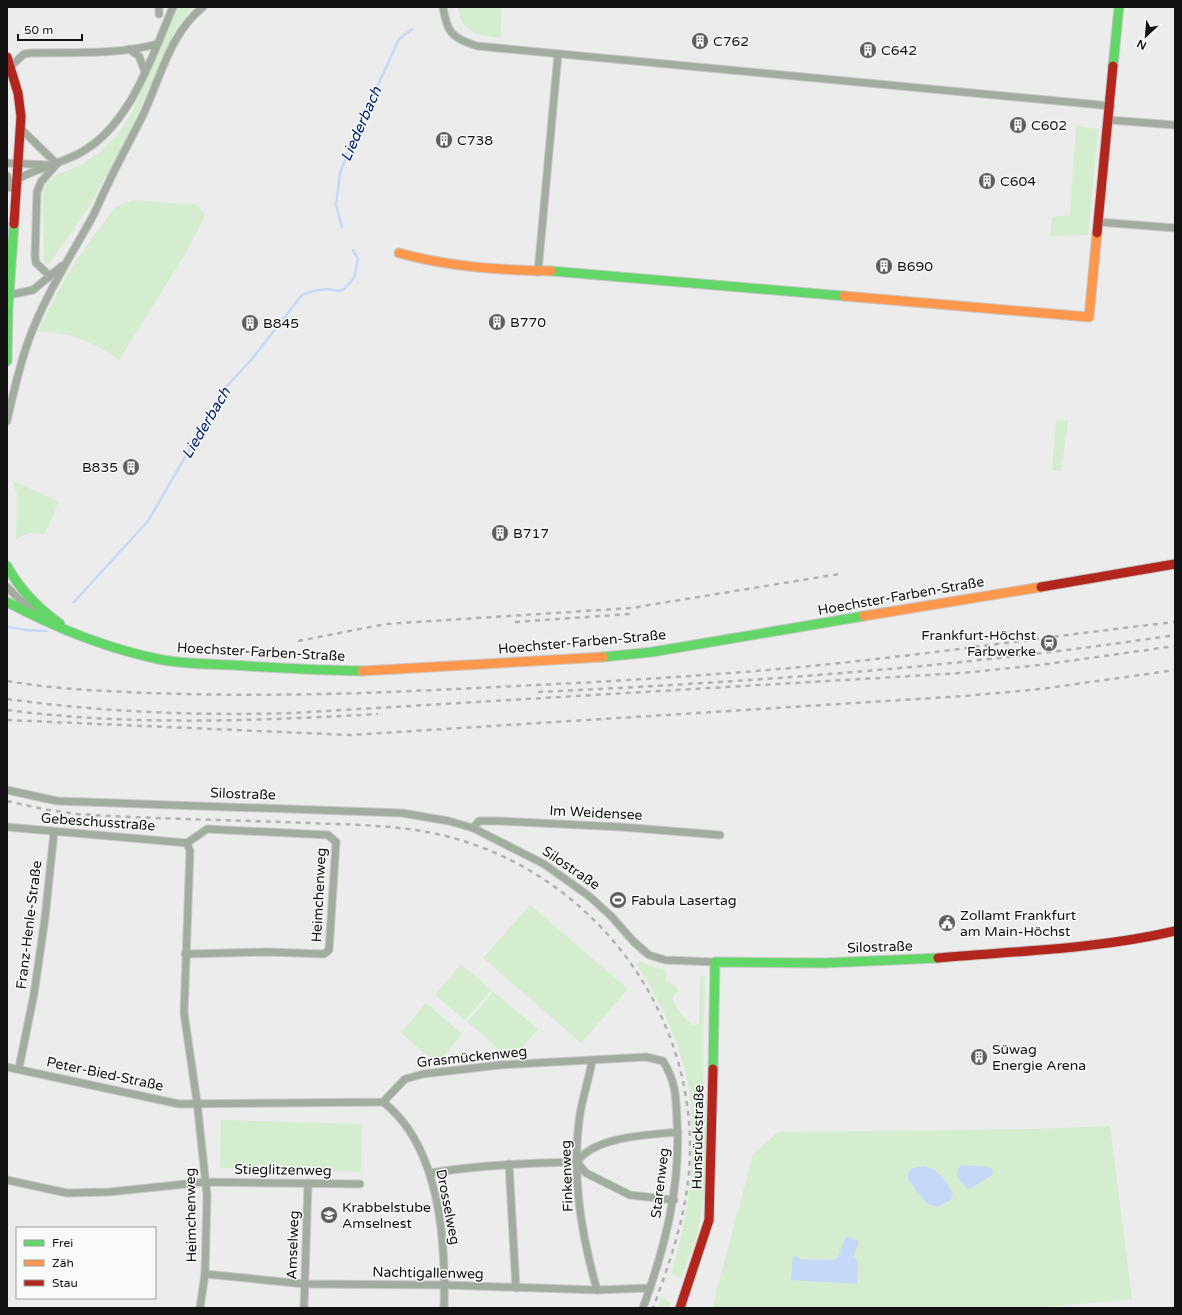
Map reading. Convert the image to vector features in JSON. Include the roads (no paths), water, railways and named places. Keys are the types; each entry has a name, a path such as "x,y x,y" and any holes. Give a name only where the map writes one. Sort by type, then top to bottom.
{"main road":[{"path":"400,253 433,262 538,272 572,272 1089,317 1105,145 1111,106 1119,7"},
{"path":"7,57 20,104 19,164 12,183 15,210 8,295 7,361"},
{"name":"Hoechster-Farben-Straße","path":"7,602 44,621 135,654 191,663 343,671 407,669 614,656 652,652 1175,564"},
{"path":"7,566 18,585 33,602 48,615 72,631"},
{"name":"Hoechster-Farben-Straße","path":"7,608 19,609"},
{"name":"Silostraße","path":"715,962 825,963 916,960 1069,947 1145,938 1175,931"},
{"name":"Hunsrückstraße","path":"680,1308 700,1253 709,1220 715,962"}],"street":[{"path":"7,176 12,183 57,164 94,144 112,128 128,105 145,72 173,7"},
{"path":"7,421 18,372 28,341 62,266 90,223 143,115 180,32 193,14 203,7"},
{"path":"443,7 446,25 454,37 462,42 477,46 1111,106"},
{"path":"10,66 24,54 129,49 157,44"},
{"path":"129,49 139,56 145,72"},
{"path":"538,272 558,54"},
{"path":"1109,120 1175,125"},
{"path":"20,129 57,164"},
{"path":"7,163 40,165 57,164"},
{"path":"50,276 36,263 37,192 49,172 57,164"},
{"path":"1098,222 1175,228"},
{"path":"8,295 33,290 62,266"},
{"path":"7,587 20,599 48,615"},
{"name":"Silostraße","path":"7,790 57,801 402,813 449,821 473,828 515,849 566,878 611,916 634,942 649,955 665,960 715,962"},
{"name":"Im Weidensee","path":"473,828 479,821 498,821 621,827 720,835"},
{"name":"Gebeschusstraße","path":"7,827 54,832 175,840 187,843"},
{"name":"Heimchenweg","path":"185,954 267,952 324,954 329,950 336,842 328,835 207,829 187,843 190,851 185,954 184,1013 197,1102 207,1195 205,1274 200,1308"},
{"name":"Franz-Henle-Straße","path":"19,1068 35,986 45,918 54,832"},
{"name":"Grasmückenweg","path":"383,1102 405,1078 423,1074 500,1065 646,1057 663,1061"},
{"name":"Finkenweg","path":"592,1061 580,1114 577,1162 579,1200 585,1246 597,1290"},
{"name":"Starenweg","path":"643,1308 666,1239 674,1200 678,1163 678,1132 672,1075 663,1061"},
{"name":"Peter-Bied-Straße","path":"7,1067 19,1068 179,1104 197,1102"},
{"path":"197,1102 383,1102"},
{"name":"Drosselweg","path":"383,1102 394,1111 417,1144 430,1173 443,1240 445,1285 444,1308"},
{"path":"430,1173 462,1168 509,1164 577,1162 585,1153 600,1145 627,1138 678,1132"},
{"path":"577,1162 586,1173 630,1195 674,1200"},
{"path":"509,1164 516,1288"},
{"name":"Stieglitzenweg","path":"7,1180 67,1193 109,1192 205,1182 360,1184"},
{"name":"Amselweg","path":"304,1308 308,1183"},
{"name":"Nachtigallenweg","path":"205,1274 305,1284 445,1285 597,1290 650,1288"}],"water":[{"path":"960,1165 990,1167 993,1170 992,1175 970,1189 967,1189 957,1176"},
{"path":"924,1166 938,1172 953,1193 951,1200 938,1207 927,1204 909,1181 907,1174 913,1168"},
{"path":"846,1236 859,1241 854,1256 858,1262 857,1284 791,1280 793,1256 799,1257 799,1259 835,1260 839,1255"}],"waterway":[{"name":"Liederbach","path":"342,227 336,205 340,173 351,144 399,39 412,29"},
{"name":"Liederbach","path":"74,602 148,521 225,388 251,360 302,295 313,291 326,289 339,291 344,289 354,278 358,259 353,250"},
{"name":"Liederbach","path":"7,627 46,631"}],"railway":[{"path":"298,641 386,624 631,608 839,574"},
{"path":"515,622 630,614"},
{"path":"7,681 59,688 214,695 280,695 413,691 656,678 801,667 895,657 1175,622"},
{"path":"538,692 857,672 1016,656 1175,635"},
{"path":"7,699 78,707 150,712 221,714 292,713 962,673 1040,665 1175,646"},
{"path":"7,720 350,735 965,696 1041,689 1175,670"},
{"path":"7,710 100,718 192,721 285,719 378,714"},
{"path":"7,801 43,809 77,814 364,825 418,830 453,838 503,856 548,882 589,915 624,954 652,997 673,1045 686,1096 690,1149 687,1190 679,1230 653,1308"}],"place":[{"name":"C762","path":"700,41"},
{"name":"C642","path":"868,50"},
{"name":"C602","path":"1018,125"},
{"name":"C738","path":"444,140"},
{"name":"C604","path":"987,181"},
{"name":"B690","path":"884,266"},
{"name":"B770","path":"497,322"},
{"name":"B845","path":"250,323"},
{"name":"B835","path":"131,467"},
{"name":"B717","path":"500,533"},
{"name":"Frankfurt-Höchst Farbwerke","path":"1049,643"},
{"name":"Fabula Lasertag","path":"618,900"},
{"name":"Zollamt Frankfurt am Main-Höchst","path":"947,923"},
{"name":"Süwag Energie Arena","path":"979,1057"},
{"name":"Krabbelstube Amselnest","path":"329,1215"}]}
